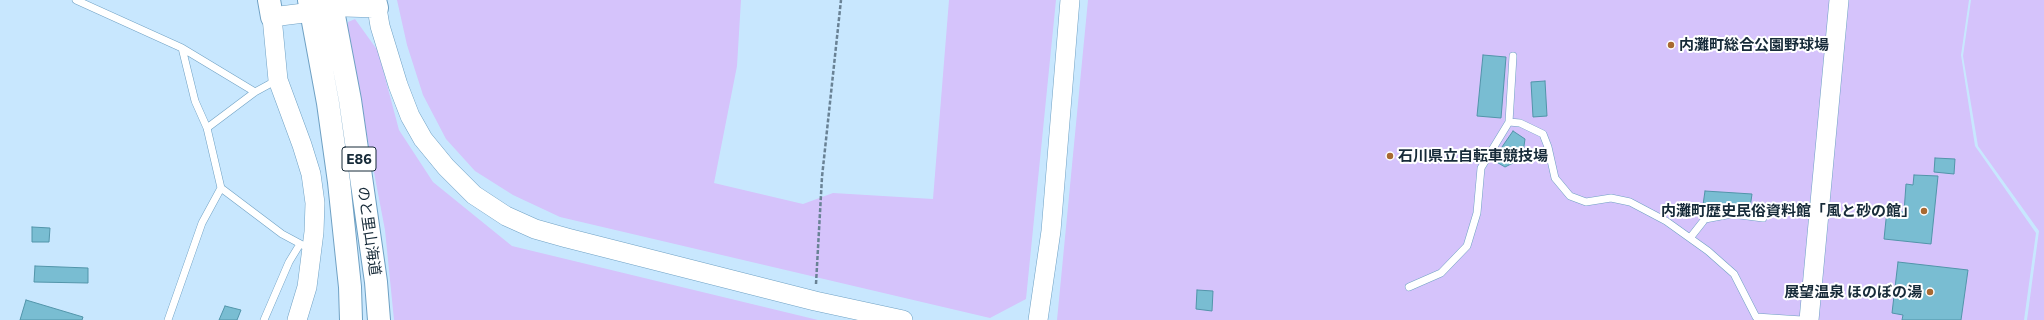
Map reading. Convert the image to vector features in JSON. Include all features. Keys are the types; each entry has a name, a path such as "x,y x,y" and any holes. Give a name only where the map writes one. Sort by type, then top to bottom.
{"highway":[{"name":"のと里山海道","path":"338,3 351,108 376,282 379,320"},
{"name":"のと里山海道","path":"306,6 328,103 339,182 350,286 351,320"}],"street":[{"path":"1038,320 1051,231 1070,0"},
{"path":"1809,320 1839,0"},
{"path":"338,3 379,3 380,26 398,85 410,116 424,139 446,167 474,195 506,216 535,229 815,301 903,320"},
{"path":"298,320 307,287 306,247 315,203 311,174 278,80 271,8 306,6"}],"lane":[{"path":"76,0 182,48 255,92"},
{"path":"182,48 195,101 207,128 221,188 282,234 306,247 289,262 264,320"},
{"path":"1409,287 1441,273 1467,246 1477,213 1481,168 1509,122 1513,56"},
{"path":"207,128 255,92 278,80"},
{"path":"1509,122 1520,123 1543,134 1548,148 1554,178 1570,196 1586,202 1611,198 1630,202 1666,220 1734,274 1756,318 1802,320"},
{"path":"168,320 202,223 221,188"},
{"path":"1690,238 1705,219 1732,214 1763,218"}],"path":[{"path":"815,301 821,192 841,0"}],"shaded area":[{"path":"397,0 741,0 737,66 714,183 803,204 833,193 933,199 949,0 1056,0 1026,299 990,318 560,217 513,195 475,171 446,139 423,95 407,45"},
{"path":"1088,0 1969,0 1961,55 1975,146 2036,233 2024,320 1057,320"},
{"path":"1971,0 2044,0 2044,320 2027,320 2039,231 1978,146 1963,56"},
{"path":"355,19 378,51 399,130 433,182 512,246 818,320 394,320 385,230 348,36 348,22"}],"building":[{"path":"1483,55 1506,57 1501,118 1477,116"},
{"path":"1545,81 1547,116 1533,117 1531,82"},
{"path":"1513,131 1525,139 1523,153 1517,161 1505,167 1493,160"},
{"path":"1935,158 1955,159 1954,174 1934,172"},
{"path":"1914,175 1938,176 1931,244 1884,239 1887,210 1904,212 1906,184 1913,185"},
{"path":"1705,191 1752,194 1750,208 1717,204 1717,207 1703,205"},
{"path":"32,227 50,228 49,242 32,242"},
{"name":"展望温泉 ほのぼの湯","path":"1898,262 1968,270 1961,320 1902,320 1903,315 1892,313"},
{"path":"35,266 88,268 88,283 34,282"},
{"path":"1197,290 1213,291 1212,311 1196,309"},
{"path":"26,300 83,317 82,320 20,320"},
{"path":"225,306 241,310 237,320 219,320"}],"place":[{"name":"内灘町総合公園野球場","path":"1671,45"},
{"name":"石川県立自転車競技場","path":"1390,156"},
{"name":"内灘町歴史民俗資料館「風と砂の館」","path":"1924,211"},
{"name":"展望温泉 ほのぼの湯","path":"1930,292"}]}
